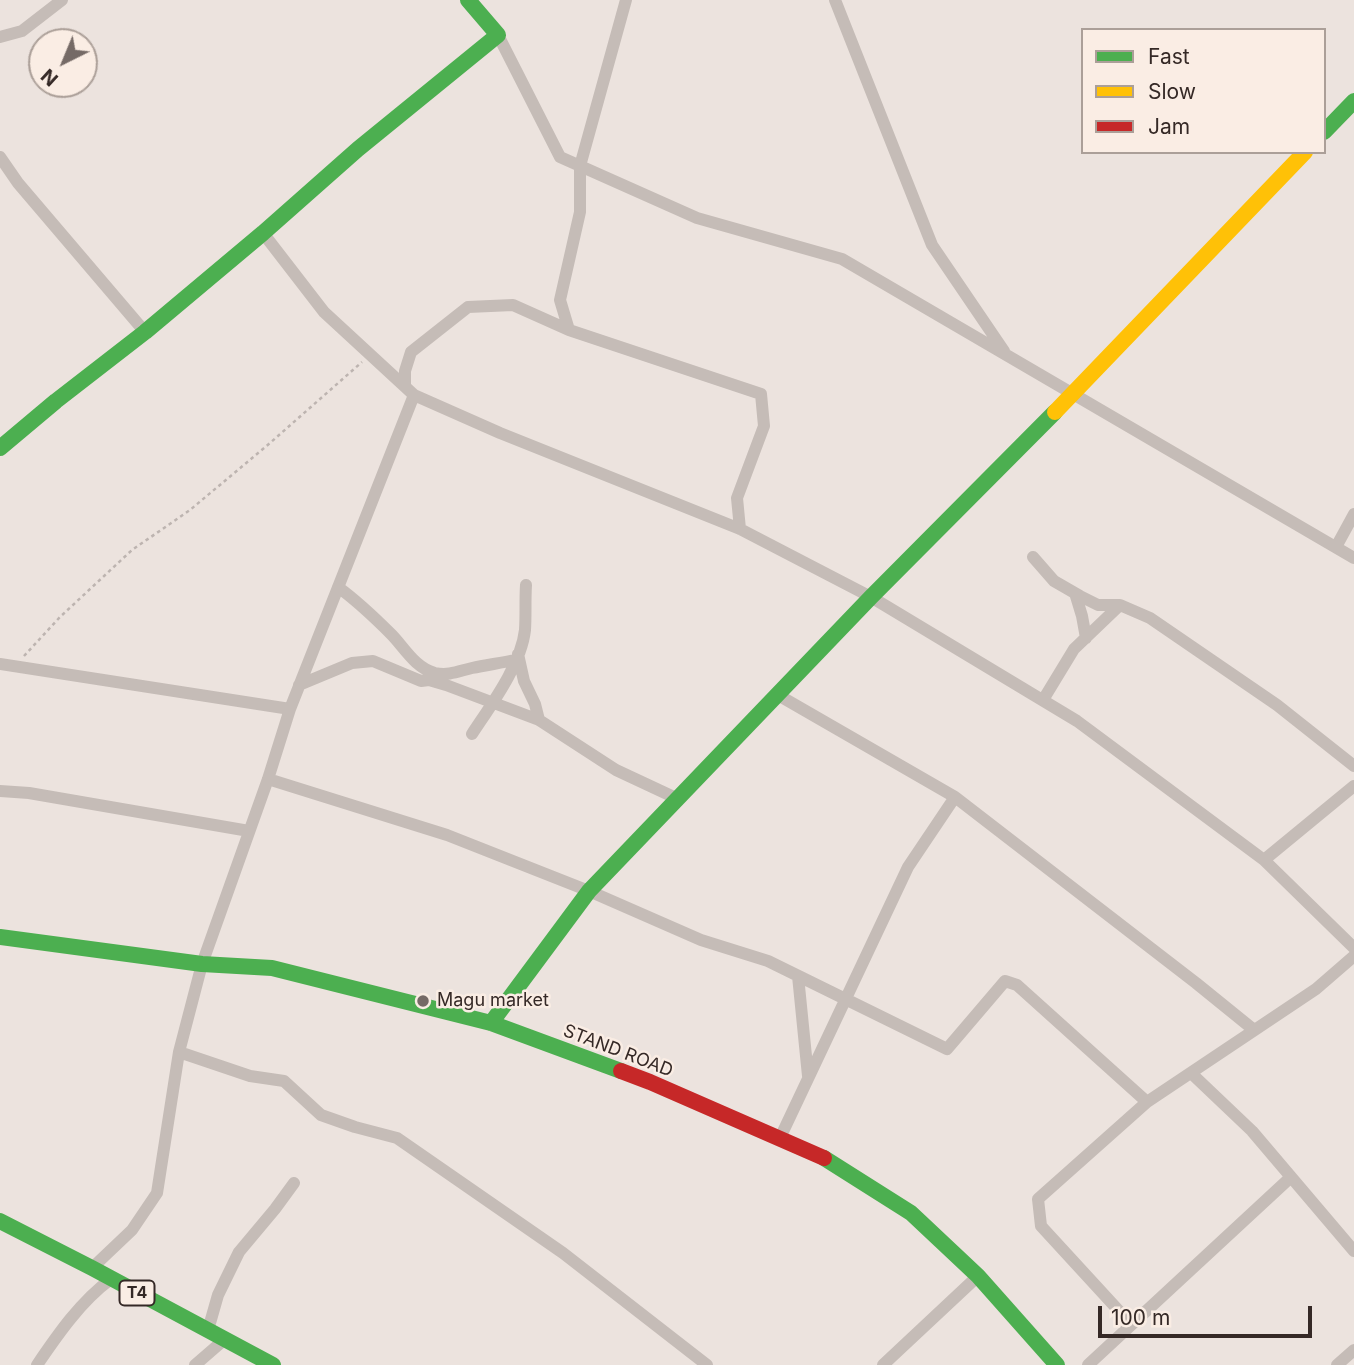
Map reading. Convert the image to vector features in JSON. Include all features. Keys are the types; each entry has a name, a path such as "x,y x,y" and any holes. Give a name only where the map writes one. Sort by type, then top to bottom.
{"main road":[{"path":"0,448 145,332 358,149 498,35 468,0"},
{"path":"1326,130 1354,101"},
{"path":"491,1023 589,891 1303,154"},
{"name":"STAND ROAD","path":"0,937 202,964 272,968 491,1023 650,1082 822,1156 911,1213 978,1276 1057,1365"},
{"name":"T4","path":"0,1221 273,1365"}],"street":[{"path":"0,37 22,31 62,0"},
{"path":"569,330 560,300 580,212 580,166 626,0"},
{"path":"835,0 932,245 1007,356"},
{"path":"498,35 560,158 697,218 842,259 1354,558"},
{"path":"0,157 18,183 145,332"},
{"path":"263,233 324,312 410,390 500,433 740,529 871,597 1077,721 1264,860 1354,948"},
{"path":"92,1268 132,1230 157,1193 179,1052 202,964 290,709 410,390 405,371 411,352 468,307 513,305 569,330 761,394 764,426 737,498 740,529"},
{"path":"1336,547 1354,514"},
{"path":"1033,557 1055,582 1098,605 1119,605 1150,618 1267,697 1354,766"},
{"path":"472,734 494,702 517,657 525,632 526,585"},
{"path":"338,587 359,603 413,659 434,673 457,673 517,657"},
{"path":"1075,593 1086,638"},
{"path":"1043,700 1074,649 1119,605"},
{"path":"517,657 539,719"},
{"path":"299,685 352,663 373,661 421,681 429,680 446,685 539,719 616,769 678,799"},
{"path":"0,664 290,709"},
{"path":"778,695 955,797 1196,982 1254,1030"},
{"path":"268,779 447,835 589,891 701,940 768,961 947,1049 1005,981 1017,985 1146,1102"},
{"path":"1264,860 1354,786"},
{"path":"0,791 29,793 249,831"},
{"path":"780,1138 908,867 955,797"},
{"path":"1131,1324 1041,1226 1038,1199 1146,1102 1316,989 1354,956"},
{"path":"798,976 808,1077"},
{"path":"179,1052 250,1076 284,1082 321,1115 397,1138 563,1252 707,1365"},
{"path":"1191,1073 1252,1131 1354,1251"},
{"path":"1088,1365 1291,1177"},
{"path":"208,1330 218,1295 239,1252 294,1183"},
{"path":"883,1365 978,1276"},
{"path":"37,1365 95,1291 111,1279"},
{"path":"195,1365 225,1339"},
{"path":"1339,1364 1354,1350"}],"path":[{"path":"15,666 60,617 132,550 190,510 370,354"}],"traffic: fast":[{"path":"0,448 145,332 358,149 498,35 468,0"},
{"path":"1326,130 1354,101"},
{"path":"491,1023 589,891 871,597 1055,412"},
{"path":"0,937 202,964 272,968 491,1023 621,1071"},
{"path":"824,1158 911,1213 978,1276 1057,1365"},
{"path":"0,1221 273,1365"}],"traffic: slow":[{"path":"1055,412 1303,154"}],"traffic: jam":[{"path":"621,1071 824,1158"}],"place":[{"name":"Magu market","path":"423,1001"}]}
